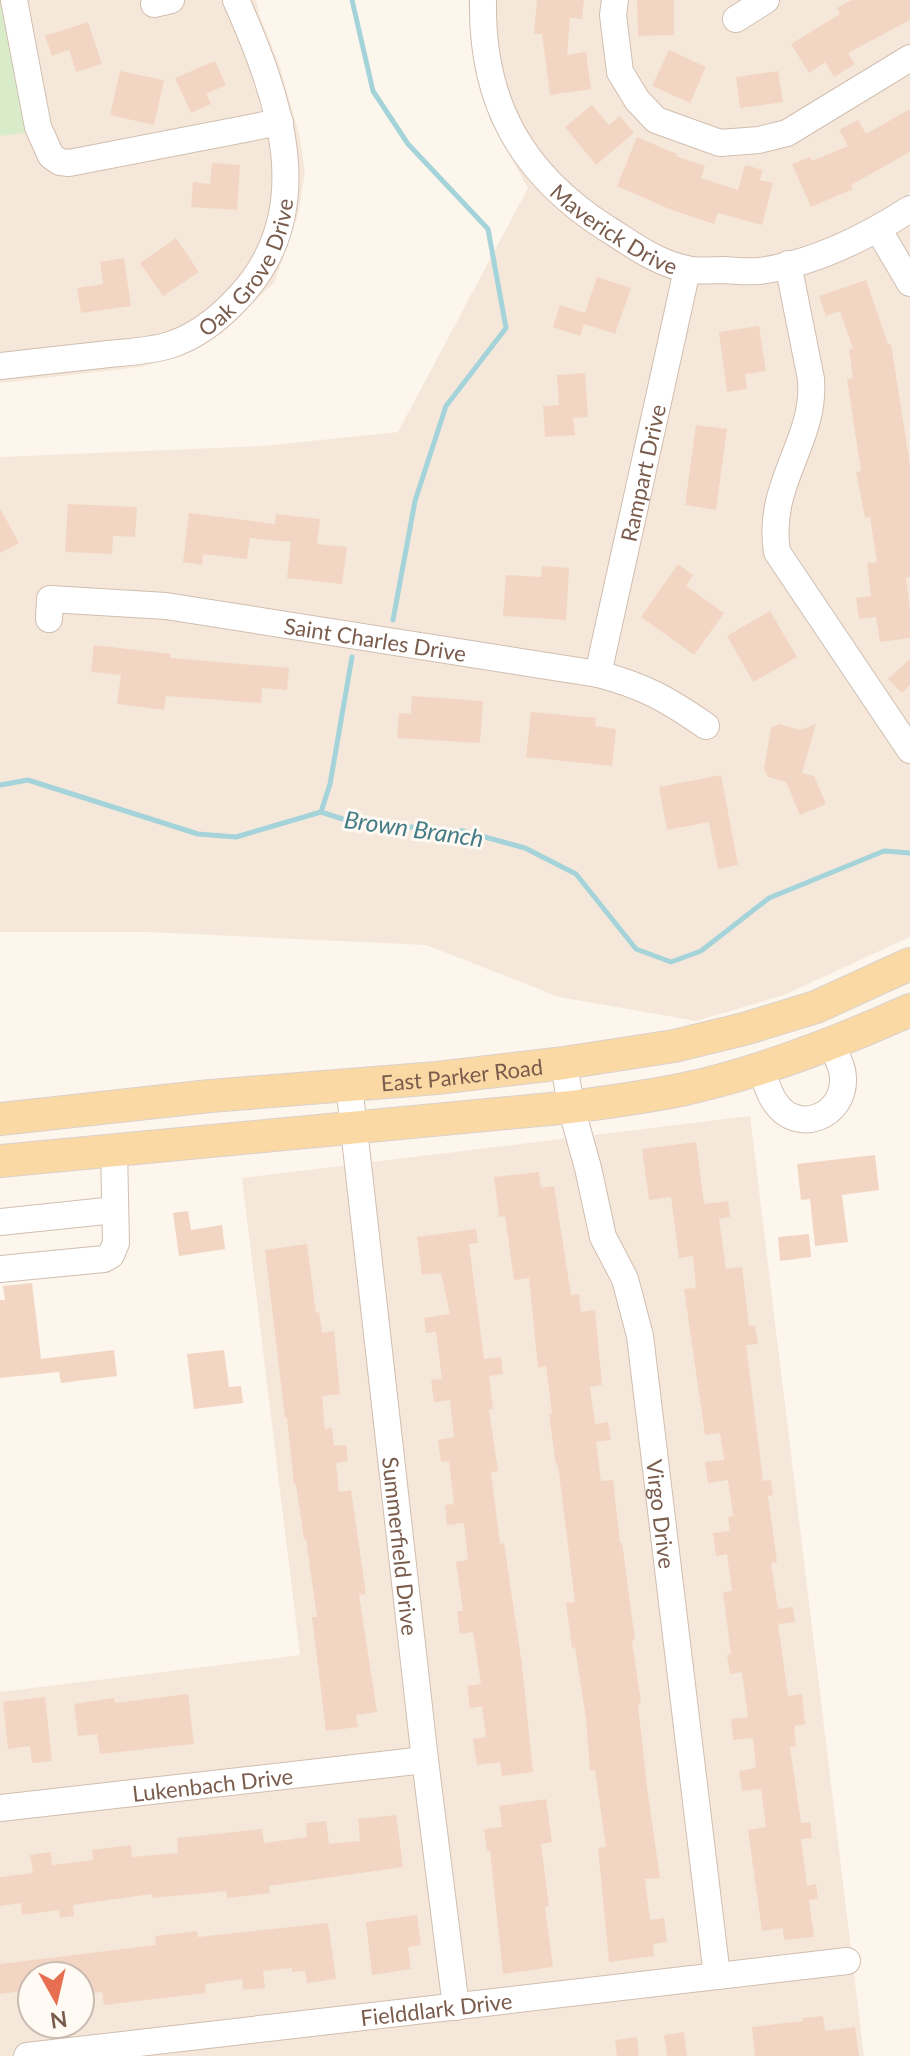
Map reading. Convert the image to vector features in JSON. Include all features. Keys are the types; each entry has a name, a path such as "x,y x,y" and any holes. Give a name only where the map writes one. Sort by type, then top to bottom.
{"main road":[{"name":"East Parker Road","path":"8,1117 564,1063 707,1039 816,1007 910,964"},
{"path":"816,1007 831,1043"},
{"name":"East Parker Road","path":"9,1160 571,1107 688,1088 761,1068 910,1010"},
{"path":"210,1096 212,1140"},
{"path":"107,1107 112,1150"},
{"path":"8,1117 9,1160"}],"street":[{"path":"14,0 38,127 51,156 60,162 97,159 280,122"},
{"name":"Oak Grove Drive","path":"0,366 170,345 205,329 259,276 274,242 285,203 287,163 271,83 236,0"},
{"name":"Maverick Drive","path":"483,0 483,31 489,74 503,117 527,155 556,191 642,252 687,270 758,271 836,249 910,209"},
{"path":"615,0 613,15 620,72 637,100 656,120 720,143 759,140 787,133 910,58"},
{"path":"736,19 766,0"},
{"path":"878,229 910,283"},
{"path":"788,264 813,398 808,420 776,505 774,531 777,552 910,750"},
{"name":"Rampart Drive","path":"598,674 687,270"},
{"name":"Saint Charles Drive","path":"49,619 50,599 166,606 598,674 633,683 667,699 706,726"},
{"path":"761,1068 775,1103 788,1114 809,1120 819,1118 830,1112 843,1087 842,1072 831,1043"},
{"name":"Virgo Drive","path":"564,1063 571,1107 603,1237 625,1279 640,1336 717,1976"},
{"name":"Summerfield Drive","path":"349,1085 456,2007"},
{"path":"0,1269 104,1259 111,1255 116,1243 112,1150"},
{"path":"0,1222 115,1210"},
{"name":"Lukenbach Drive","path":"0,1808 425,1760"},
{"name":"Fielddlark Drive","path":"27,2056 847,1961"}],"shaded area":[{"path":"0,0 256,0 299,134 305,172 298,215 274,283 221,333 190,352 141,367 0,383"},
{"path":"470,0 910,0 910,937 784,995 696,1021 559,997 426,945 147,932 0,932 0,457 263,446 398,432 528,188 490,120 471,42"},
{"path":"750,1116 864,2056 0,2056 0,1692 300,1655 242,1178"}],"green space":[{"path":"0,0 6,0 31,132 0,136"}],"building":[{"path":"537,0 584,0 582,19 570,18 567,55 586,52 591,89 550,95 542,34 534,34"},
{"path":"637,0 674,0 674,35 638,36"},
{"path":"852,0 910,0 910,20 848,53 855,64 834,77 825,62 809,73 791,44 840,14 837,8"},
{"path":"88,22 102,64 76,72 69,50 52,56 45,36"},
{"path":"669,50 706,67 690,103 652,86"},
{"path":"215,61 226,85 206,94 211,104 191,113 175,78"},
{"path":"120,71 164,80 154,125 110,115"},
{"path":"778,71 783,102 740,108 736,77"},
{"path":"592,105 609,125 620,116 634,133 596,165 565,127"},
{"path":"910,109 910,152 851,185 853,189 811,207 792,164 810,157 812,161 848,146 839,130 858,120 866,134"},
{"path":"637,137 705,166 701,178 738,190 745,165 763,170 760,180 773,183 762,225 718,213 714,224 669,209 617,186"},
{"path":"212,163 240,165 237,210 191,207 193,182 210,184"},
{"path":"176,238 199,272 163,296 140,263"},
{"path":"124,258 131,306 81,313 77,288 103,284 100,262"},
{"path":"597,277 631,288 615,334 584,324 580,336 553,327 560,305 585,313"},
{"path":"866,280 888,344 891,344 910,465 910,577 906,578 910,638 880,642 876,617 859,619 856,598 871,596 867,563 877,562 870,517 865,518 856,472 861,471 847,379 853,378 849,349 853,349 840,311 826,316 819,296"},
{"path":"759,326 766,371 745,374 747,389 727,392 719,332"},
{"path":"585,373 588,417 573,418 575,435 545,437 543,406 559,405 557,375"},
{"path":"696,425 727,429 716,510 685,505"},
{"path":"68,504 137,507 135,537 113,536 112,554 65,552"},
{"path":"0,508 19,543 0,553"},
{"path":"189,513 275,524 276,514 320,519 317,544 347,547 342,584 287,578 291,542 250,538 247,559 203,554 202,565 183,562"},
{"path":"678,564 693,575 686,586 724,613 694,655 641,617"},
{"path":"542,566 569,568 566,620 503,616 506,575 541,577"},
{"path":"770,611 797,657 753,682 727,636"},
{"path":"94,645 171,654 170,658 289,668 287,690 262,688 261,703 166,696 164,710 117,704 121,675 91,672"},
{"path":"910,659 910,685 902,693 888,679"},
{"path":"412,696 483,701 480,743 397,738 399,713 411,714"},
{"path":"531,712 596,718 595,726 616,729 612,766 526,757"},
{"path":"779,724 800,730 816,724 802,773 814,776 826,804 800,815 786,782 768,777 764,769 771,728"},
{"path":"721,775 738,865 718,869 709,822 667,830 659,787"},
{"path":"696,1142 704,1204 728,1201 730,1217 719,1219 726,1269 742,1267 749,1326 755,1326 758,1344 746,1345 763,1481 771,1480 773,1495 768,1496 777,1562 771,1563 778,1609 793,1607 795,1622 778,1624 788,1696 802,1694 805,1724 794,1726 796,1746 790,1747 801,1823 810,1822 812,1838 801,1839 807,1886 816,1884 818,1899 809,1900 814,1937 784,1940 783,1928 762,1931 748,1830 766,1827 761,1789 742,1791 739,1771 756,1768 753,1738 733,1740 731,1719 748,1717 742,1672 730,1674 727,1655 731,1654 723,1592 732,1591 727,1554 716,1556 713,1533 730,1531 728,1517 733,1516 728,1480 708,1483 705,1462 724,1460 720,1433 705,1435 684,1289 696,1288 693,1256 679,1258 671,1197 649,1200 642,1149"},
{"path":"875,1155 879,1190 842,1195 848,1242 815,1246 810,1199 801,1200 797,1164"},
{"path":"539,1172 541,1188 554,1186 571,1295 579,1294 581,1312 595,1310 602,1385 590,1387 595,1424 608,1422 611,1440 596,1442 601,1481 613,1480 635,1640 632,1641 641,1703 638,1704 660,1878 645,1879 650,1920 664,1918 667,1942 653,1944 654,1956 609,1962 598,1848 606,1847 595,1770 590,1771 586,1719 566,1603 575,1602 549,1414 552,1414 546,1366 538,1368 529,1278 514,1280 505,1216 499,1217 494,1177"},
{"path":"188,1211 191,1230 222,1225 225,1249 179,1256 173,1213"},
{"path":"476,1229 478,1243 469,1244 484,1359 501,1357 503,1374 489,1376 493,1409 489,1410 498,1471 491,1472 500,1544 504,1543 522,1665 533,1772 502,1776 500,1762 477,1765 473,1739 486,1737 482,1706 470,1708 467,1686 481,1684 473,1632 460,1634 457,1611 463,1611 456,1562 468,1560 464,1523 447,1525 445,1505 454,1504 449,1461 441,1462 438,1440 454,1437 450,1400 434,1402 431,1380 442,1379 436,1332 426,1333 424,1318 450,1314 441,1273 422,1275 417,1237"},
{"path":"809,1234 811,1257 780,1261 778,1237"},
{"path":"307,1244 316,1313 319,1312 322,1333 334,1331 340,1394 322,1396 325,1429 332,1428 334,1446 346,1445 348,1461 336,1463 339,1492 351,1490 366,1594 359,1595 377,1712 356,1715 358,1727 326,1731 312,1617 317,1617 306,1539 294,1484 265,1250"},
{"path":"32,1283 41,1359 114,1350 117,1376 61,1383 59,1372 0,1378 0,1300 5,1300 3,1286"},
{"path":"224,1350 229,1387 241,1386 243,1403 194,1409 187,1354"},
{"path":"188,1694 194,1744 100,1754 97,1734 78,1736 74,1704 114,1698 115,1703"},
{"path":"45,1697 52,1761 32,1763 30,1746 8,1749 3,1702"},
{"path":"546,1799 552,1842 541,1844 553,1967 503,1974 490,1851 487,1851 484,1829 502,1827 499,1806"},
{"path":"396,1815 403,1867 269,1886 270,1893 227,1898 226,1891 152,1898 152,1894 73,1905 74,1916 60,1918 59,1910 22,1915 21,1903 0,1906 0,1877 33,1873 30,1855 51,1852 52,1865 93,1860 92,1850 131,1845 132,1857 178,1853 177,1838 262,1829 264,1843 307,1837 306,1823 326,1821 329,1844 360,1841 358,1819"},
{"path":"417,1915 421,1945 408,1947 411,1969 372,1975 366,1922"},
{"path":"328,1923 336,1979 307,1983 305,1971 292,1972 292,1968 263,1971 265,1988 243,1990 242,1979 205,1984 206,1993 104,2005 102,1992 96,1993 96,1960 33,1960 156,1945 155,1936 197,1931 198,1937"},
{"path":"16,1962 16,1992 0,1994 0,1964"},
{"path":"823,2016 825,2031 855,2027 859,2056 755,2056 752,2027"},
{"path":"684,2032 687,2056 667,2056 664,2035"},
{"path":"637,2037 639,2056 617,2056 615,2040"}],"waterway":[{"path":"352,0 373,91 408,144 488,229 506,328 446,406 415,501 393,620"},
{"path":"321,812 330,784 352,657"},
{"name":"Brown Branch","path":"0,785 28,780 198,834 236,837 321,812 355,823 463,831 525,848 576,874 636,949 671,962 701,951 769,898 884,851 910,853"}]}
